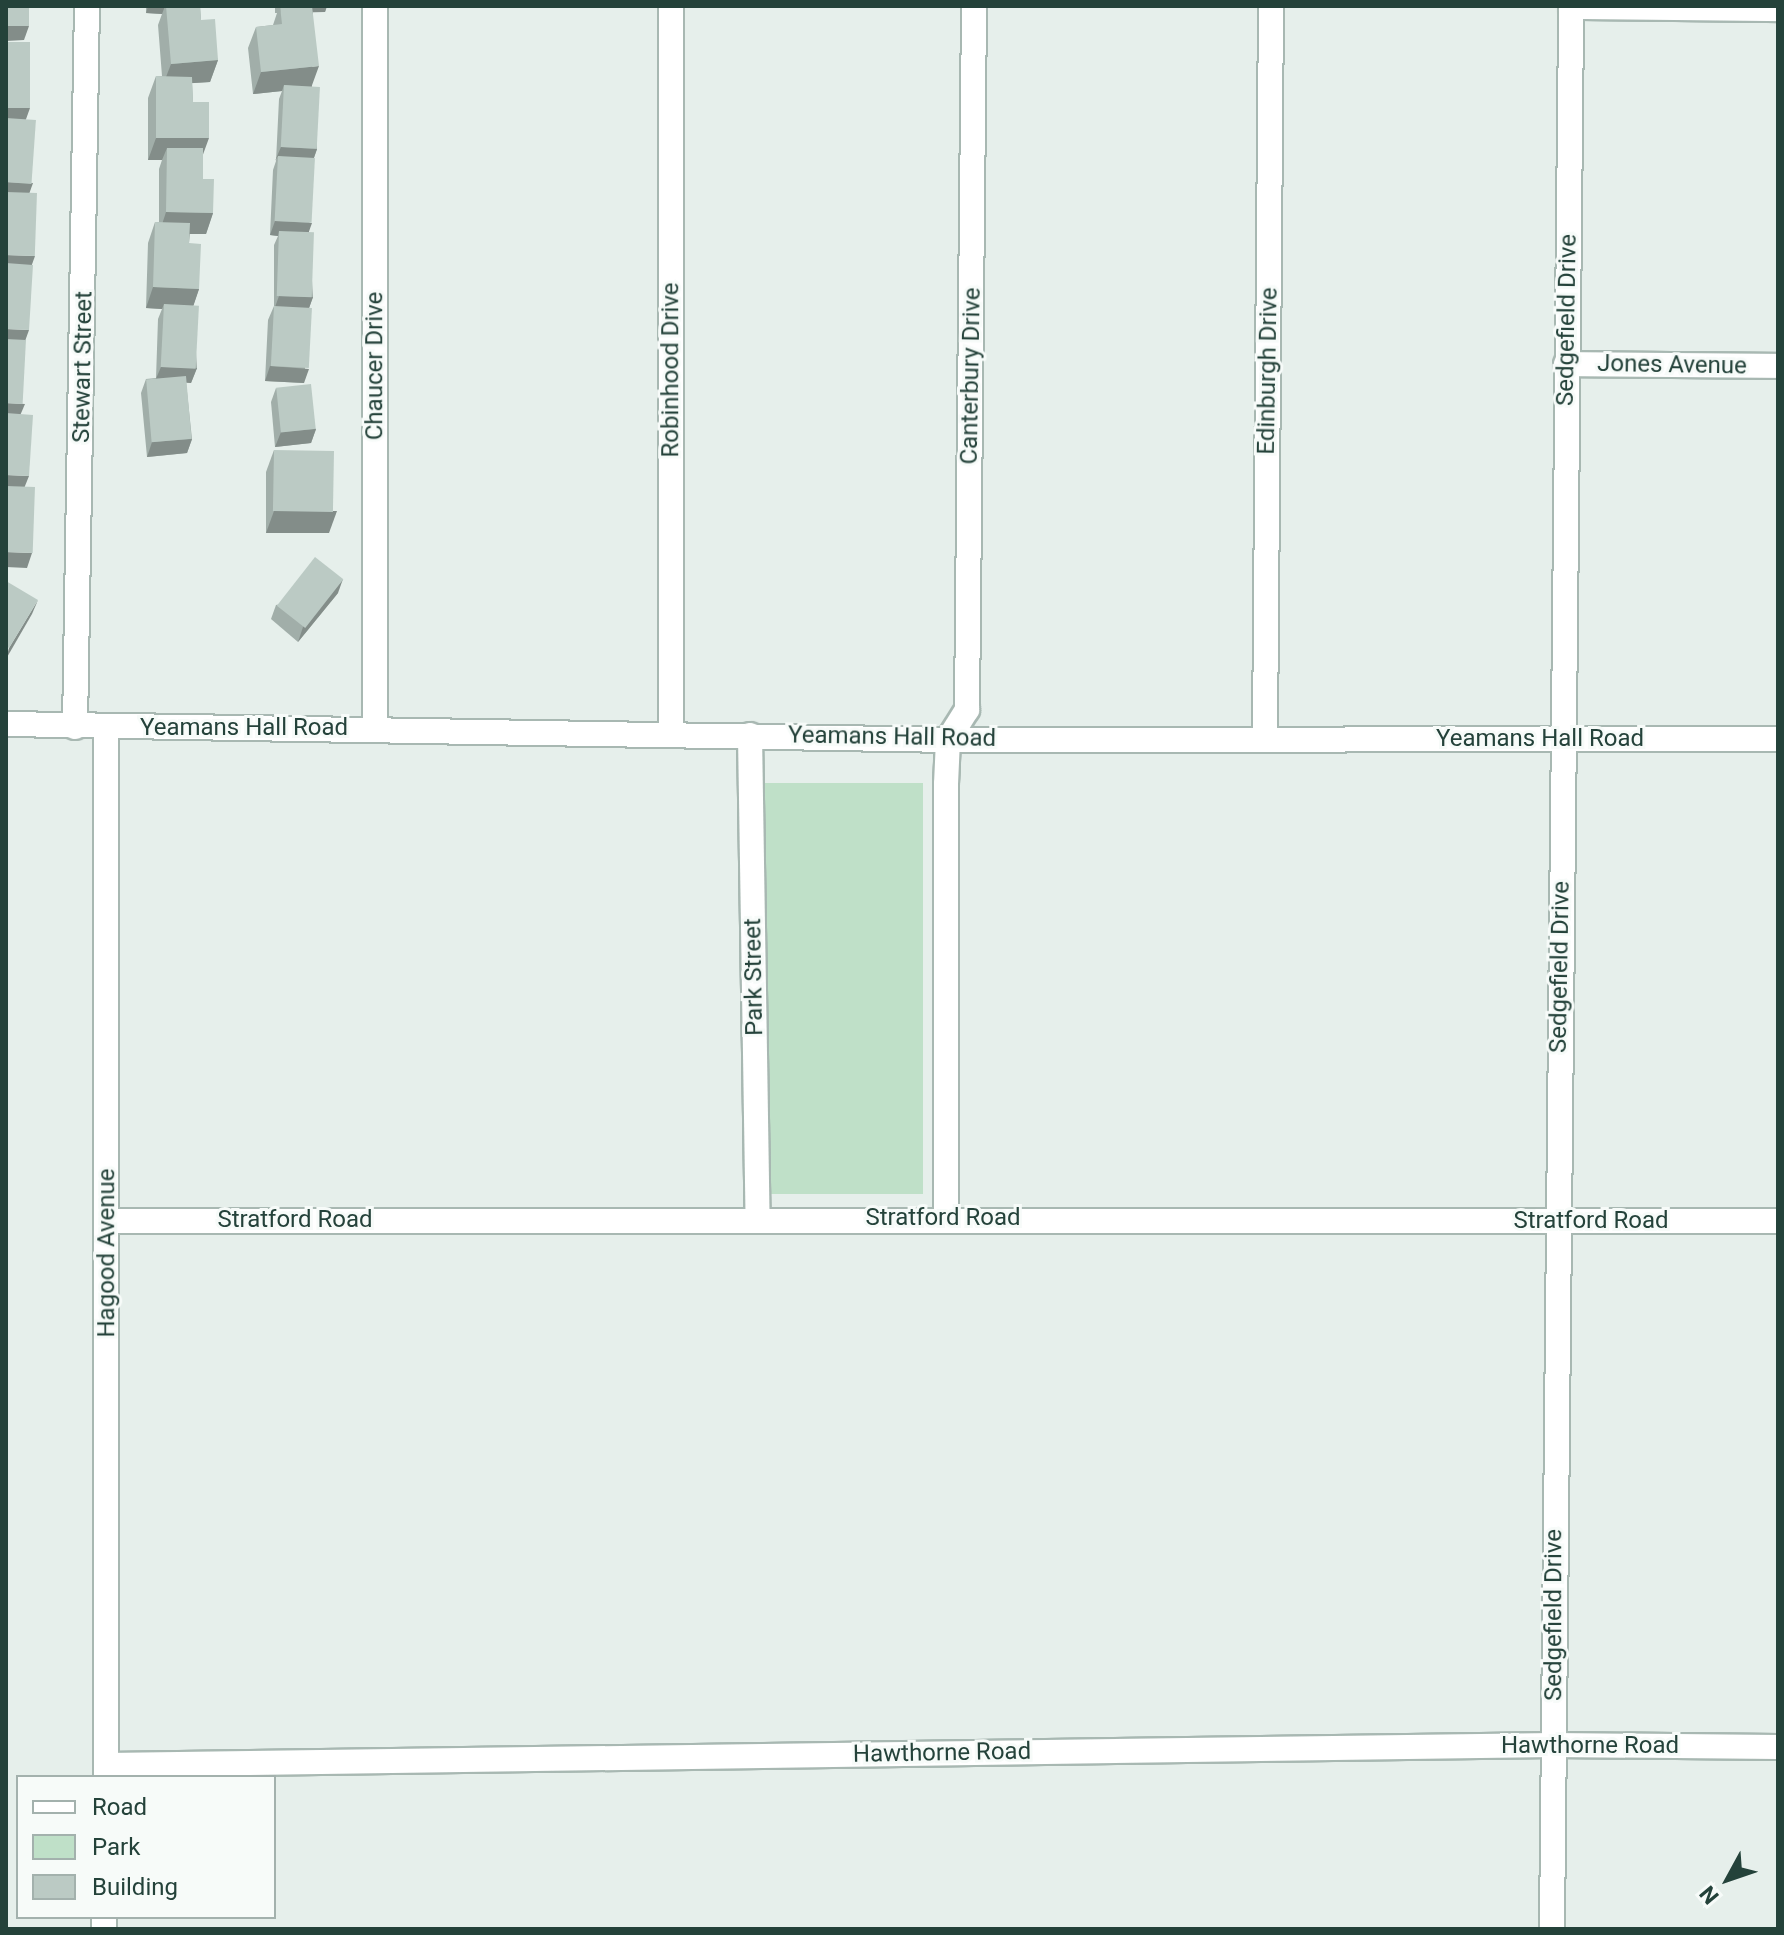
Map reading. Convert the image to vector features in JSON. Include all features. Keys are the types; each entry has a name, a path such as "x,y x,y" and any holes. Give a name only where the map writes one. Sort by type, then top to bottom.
{"street":[{"name":"Stewart Street","path":"75,727 87,6"},
{"name":"Chaucer Drive","path":"375,6 375,727"},
{"name":"Robinhood Drive","path":"671,6 671,734"},
{"name":"Canterbury Drive","path":"948,740 967,710 974,6"},
{"name":"Edinburgh Drive","path":"1265,736 1271,6"},
{"path":"1571,6 1778,9"},
{"name":"Sedgefield Drive","path":"1552,1929 1555,1221 1571,6"},
{"name":"Jones Avenue","path":"1566,364 1778,366"},
{"name":"Yeamans Hall Road","path":"6,724 106,728 375,727 948,740 1265,736 1562,741 1778,739"},
{"name":"Hagood Avenue","path":"106,728 106,1771"},
{"name":"Park Street","path":"750,735 758,1219"},
{"path":"946,1218 948,740"},
{"name":"Stratford Road","path":"107,1221 946,1218 1778,1221"},
{"name":"Hawthorne Road","path":"106,1771 1554,1745 1778,1747"}],"green space":[{"path":"760,783 923,783 923,1194 760,1194"}],"building":[{"path":"6,6 29,6 29,26 6,26"},
{"path":"166,6 200,6 201,20 215,19 218,60 171,64"},
{"path":"280,6 312,6 319,66 261,72 256,27 282,24"},
{"path":"6,42 30,42 30,108 6,108"},
{"path":"156,76 192,77 193,102 209,102 209,138 156,138"},
{"path":"284,85 320,87 317,149 281,147"},
{"path":"6,118 36,120 31,184 6,182"},
{"path":"167,148 203,148 203,179 214,179 213,213 166,212"},
{"path":"278,156 315,158 312,223 275,221"},
{"path":"6,192 37,193 35,256 6,255"},
{"path":"155,222 190,223 189,243 201,244 199,289 153,287"},
{"path":"279,231 314,232 312,297 277,296"},
{"path":"6,263 33,265 29,330 6,329"},
{"path":"164,304 199,306 196,369 161,367"},
{"path":"274,306 312,308 309,368 271,366"},
{"path":"6,339 26,340 23,404 6,403"},
{"path":"186,376 191,439 152,442 146,379"},
{"path":"311,384 316,429 281,432 276,388"},
{"path":"6,413 33,415 29,476 6,475"},
{"path":"274,450 334,451 333,512 273,511"},
{"path":"6,486 35,487 33,553 6,552"},
{"path":"315,557 343,579 305,628 277,606"},
{"path":"6,581 38,600 9,648 6,646"}]}
